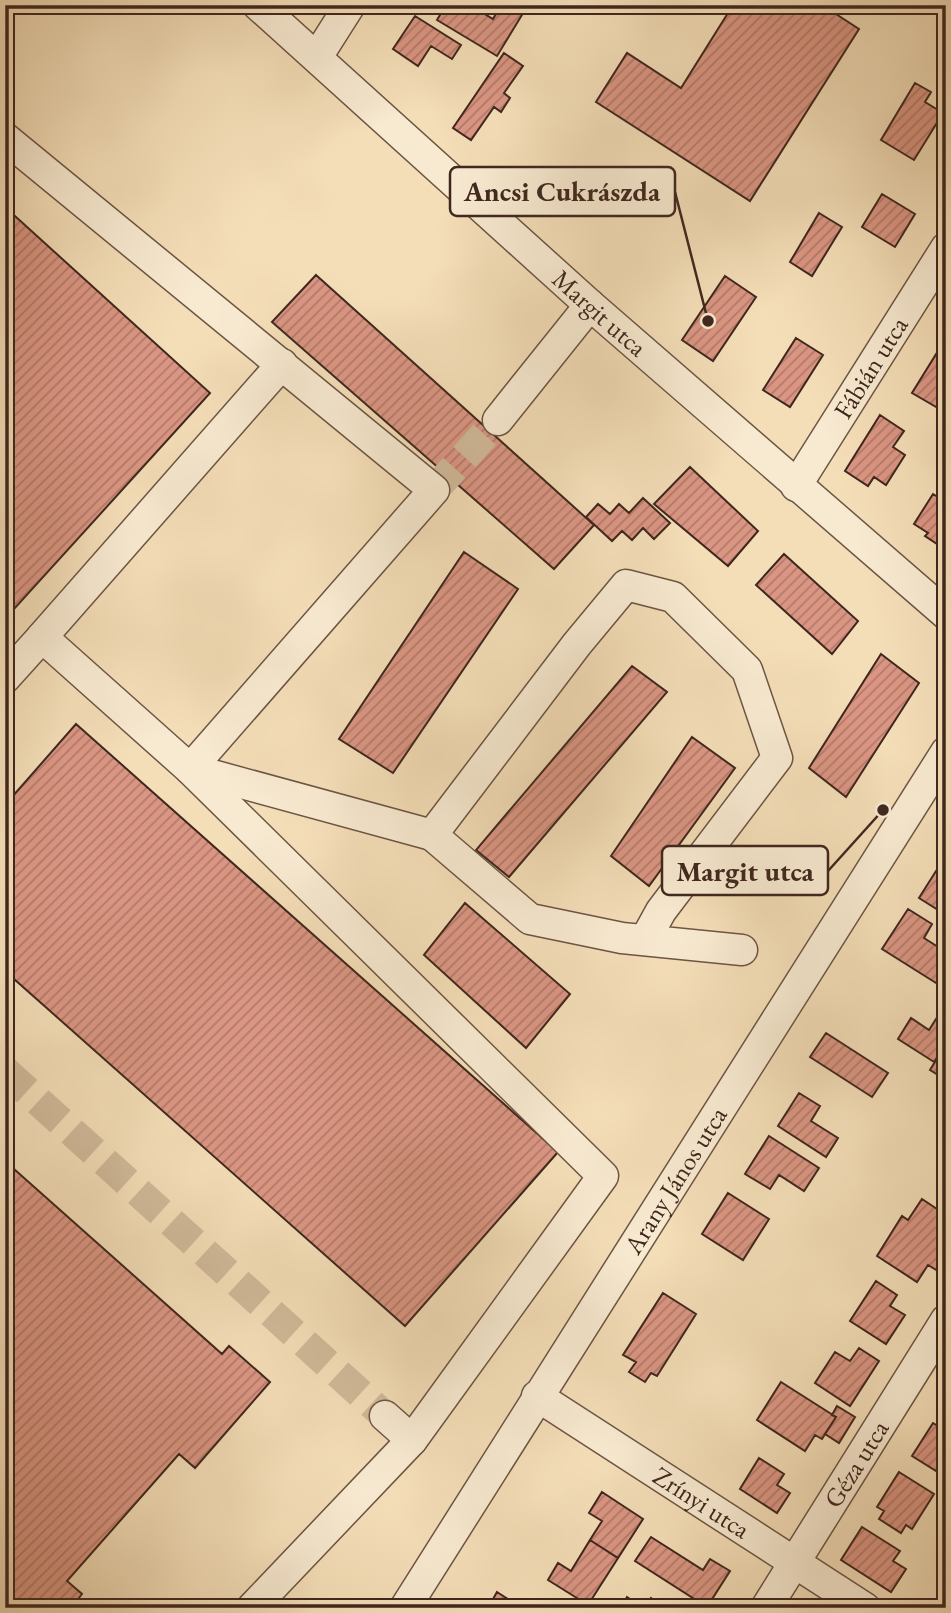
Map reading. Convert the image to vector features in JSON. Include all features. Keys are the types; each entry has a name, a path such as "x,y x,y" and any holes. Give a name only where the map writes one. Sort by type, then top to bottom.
{"street":[{"name":"Margit utca","path":"258,5 590,305 946,614"},
{"path":"317,57 350,5"},
{"path":"5,138 434,490 190,769"},
{"name":"Fábián utca","path":"796,486 946,248"},
{"path":"498,420 590,305"},
{"path":"5,678 282,364"},
{"path":"432,835 577,644 626,585 673,597 747,670 777,758 661,911 645,940"},
{"path":"43,636 190,769 603,1176 412,1440 252,1608"},
{"name":"Arany János utca","path":"405,1608 946,752"},
{"path":"190,769 432,835 530,919 622,939 743,950"},
{"name":"Géza utca","path":"766,1608 946,1320"},
{"name":"Zrínyi utca","path":"537,1396 865,1608"},
{"path":"385,1416 412,1440"}],"building":[{"path":"446,5 470,5 493,19 501,5 528,5 497,56 437,20"},
{"path":"733,5 822,5 859,29 750,201 596,102 627,53 681,88"},
{"path":"415,16 461,45 452,59 431,46 418,66 393,49"},
{"path":"504,53 523,66 504,93 510,98 501,112 494,107 471,140 453,128"},
{"path":"915,83 931,92 925,102 943,113 914,160 881,140"},
{"path":"882,194 915,214 895,247 862,227"},
{"path":"5,207 210,393 5,619"},
{"path":"819,213 842,227 812,276 790,262"},
{"path":"316,275 594,525 554,569 272,322"},
{"path":"725,276 756,297 713,361 682,340"},
{"path":"796,338 823,355 790,407 763,390"},
{"path":"946,338 946,407 943,411 912,393"},
{"path":"880,415 904,431 893,447 905,455 886,485 874,477 868,486 845,471"},
{"path":"690,467 758,531 728,566 654,504"},
{"path":"933,494 946,502 946,550 925,536 928,533 914,524"},
{"path":"643,498 670,523 654,539 643,528 632,540 622,531 612,541 586,517 598,504 610,514 619,504 629,513"},
{"path":"464,552 518,589 393,773 339,739"},
{"path":"784,554 858,621 832,654 756,585"},
{"path":"881,654 919,683 846,797 809,768"},
{"path":"632,666 667,692 509,877 476,850"},
{"path":"76,724 558,1152 405,1326 5,971 5,805"},
{"path":"692,737 735,768 649,886 611,856"},
{"path":"936,871 946,877 946,915 919,898"},
{"path":"465,903 570,994 526,1048 424,955"},
{"path":"908,909 932,924 924,938 946,952 946,968 936,983 882,949"},
{"path":"945,1005 946,1044 934,1062 898,1039 911,1018 929,1030"},
{"path":"826,1033 888,1073 872,1097 810,1057"},
{"path":"946,1044 946,1080 930,1070"},
{"path":"799,1093 820,1106 811,1121 838,1138 826,1157 778,1126"},
{"path":"769,1136 819,1168 804,1191 779,1175 770,1189 745,1174"},
{"path":"5,1161 222,1354 229,1346 270,1382 195,1468 179,1454 67,1581 82,1594 71,1608 5,1608"},
{"path":"728,1193 769,1219 743,1260 702,1234"},
{"path":"922,1199 946,1215 939,1228 946,1232 942,1250 946,1252 946,1259 938,1271 928,1265 917,1282 877,1256 902,1216 908,1220"},
{"path":"876,1281 897,1295 890,1306 905,1315 886,1344 850,1321"},
{"path":"663,1293 696,1314 657,1376 651,1373 645,1382 629,1372 636,1362 623,1355"},
{"path":"859,1348 879,1361 850,1406 815,1383 835,1352 850,1361"},
{"path":"781,1382 836,1417 822,1439 815,1435 805,1451 757,1420"},
{"path":"837,1406 855,1417 839,1443 825,1434 836,1417 832,1415"},
{"path":"933,1423 946,1431 946,1466 941,1474 912,1456"},
{"path":"759,1458 784,1474 777,1485 790,1493 777,1513 740,1489"},
{"path":"899,1472 934,1494 912,1529 906,1525 901,1533 879,1519 884,1511 877,1507"},
{"path":"602,1492 643,1519 618,1558 590,1540 602,1521 589,1513"},
{"path":"862,1527 900,1551 893,1561 906,1569 891,1592 841,1560"},
{"path":"651,1537 703,1570 710,1559 730,1571 707,1607 635,1561"},
{"path":"590,1540 618,1558 588,1605 548,1580 558,1563 571,1571"},
{"path":"946,1588 946,1608 940,1608 935,1605"},
{"path":"497,1592 522,1608 488,1608"},
{"path":"627,1597 643,1608 621,1608"},
{"path":"651,1598 667,1608 645,1608"}],"tunnel":[{"path":"434,490 498,420"},
{"path":"5,1071 385,1416"}],"place":[{"name":"Ancsi Cukrászda","path":"708,321"},
{"name":"Margit utca","path":"883,810"}]}
